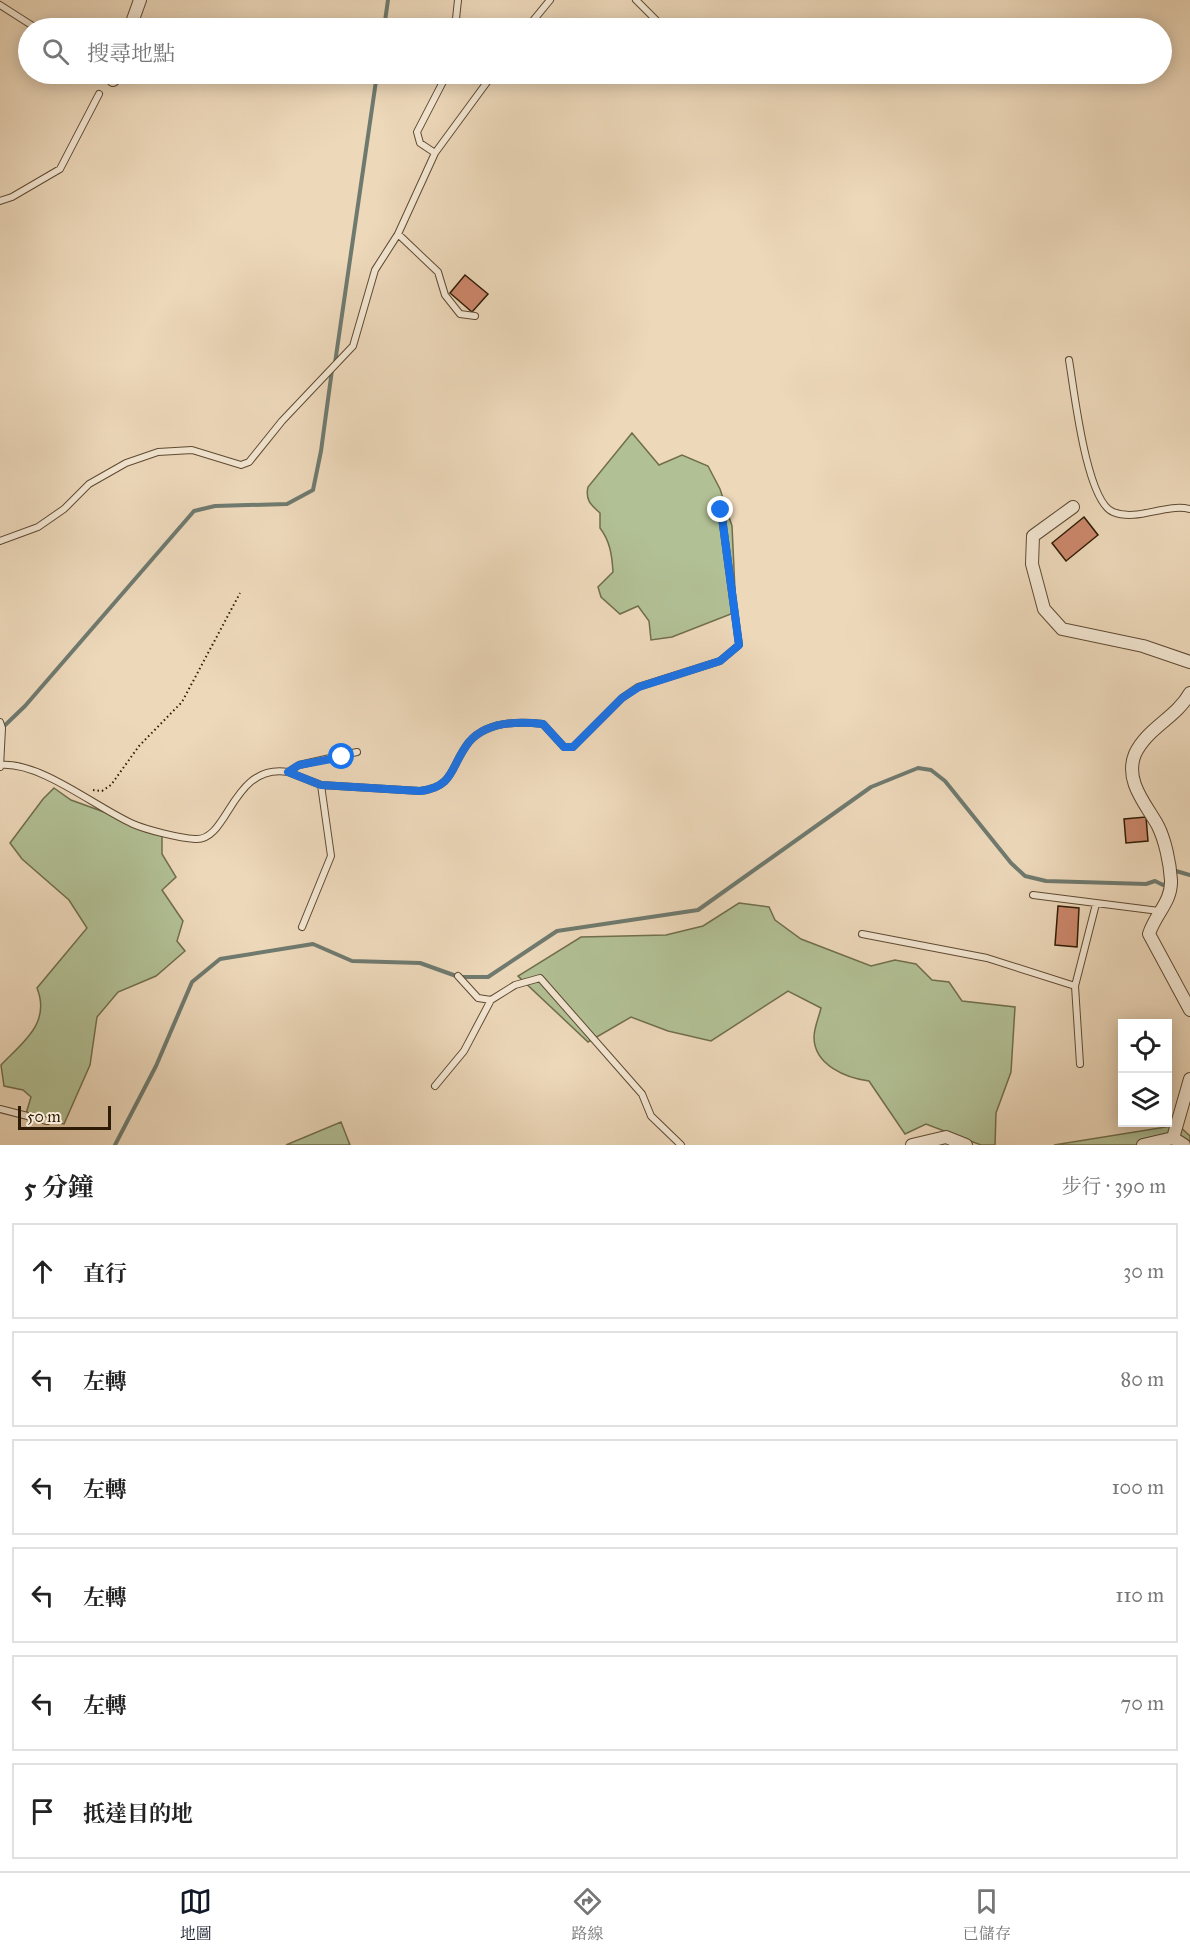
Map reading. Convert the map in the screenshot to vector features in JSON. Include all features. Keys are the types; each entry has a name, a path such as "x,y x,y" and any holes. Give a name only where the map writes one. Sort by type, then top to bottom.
{"street":[{"path":"134,18 140,0"},
{"path":"1073,507 1033,536 1032,564 1044,609 1062,629 1143,646 1190,662"},
{"path":"1190,693 1173,715 1142,741 1132,768 1136,790 1159,828 1171,881 1169,899 1159,912 1149,934 1190,1010"},
{"path":"1143,1145 1178,1142 1190,1079"},
{"path":"912,1145 946,1137 966,1145"}],"lane":[{"path":"457,18 458,0"},
{"path":"535,18 549,0"},
{"path":"636,0 654,18"},
{"path":"0,5 20,18"},
{"path":"435,153 420,143 417,132 442,84"},
{"path":"0,541 38,526 64,509 89,484 126,463 158,452 192,450 241,465 249,462 282,421 353,346 375,270 398,234 435,153 486,84"},
{"path":"0,201 12,197 60,169 99,94"},
{"path":"398,234 438,272 445,295 460,314 475,316"},
{"path":"1069,360 1089,474 1097,497 1112,512 1137,514 1177,506 1190,509"},
{"path":"0,722 1,766 25,766 135,825 197,840 209,834 223,821 233,799 250,782 274,770 288,772 321,785 420,791 436,789 446,783 470,741 485,730 504,723 521,721 543,724 564,747 573,747 622,698 639,687 720,661 739,645 721,510"},
{"path":"288,772 299,765 357,752"},
{"path":"302,927 331,856 321,785"},
{"path":"1033,896 1159,912"},
{"path":"1080,1064 1075,986 1096,904"},
{"path":"862,934 987,958 1075,986"},
{"path":"458,976 478,998 491,1000"},
{"path":"435,1086 464,1051 491,1000 515,985 540,978 642,1094 651,1116 681,1145"},
{"path":"0,1109 47,1121"}],"path":[{"path":"84,786 102,791 111,785 139,746 182,702 240,593"}],"green space":[{"path":"632,433 659,465 682,455 708,466 720,489 732,526 736,612 672,637 651,640 649,621 638,606 620,614 601,597 598,587 613,572 613,566 608,543 600,528 600,513 590,502 587,495 588,487"},
{"path":"54,788 71,800 162,833 162,854 176,877 162,890 183,921 177,941 185,951 156,976 118,992 97,1017 90,1065 64,1124 25,1117 31,1097 23,1090 4,1086 1,1065 26,1040 38,1022 40,1000 37,988 87,928 69,900 22,859 10,843"},
{"path":"739,903 769,907 775,920 801,939 871,966 895,960 916,964 932,980 949,982 962,1001 1015,1007 1011,1072 996,1113 995,1145 981,1145 926,1124 905,1134 869,1081 841,1073 819,1055 814,1037 821,1008 788,991 711,1041 668,1031 631,1017 588,1042 518,976 581,937 666,935 703,926"},
{"path":"341,1122 350,1145 286,1145"},
{"path":"1178,1125 1190,1136 1190,1145 1054,1145 1172,1127"}],"building":[{"path":"465,275 488,294 472,312 450,293"},
{"path":"1084,517 1098,535 1066,561 1052,543"},
{"path":"1146,817 1148,841 1126,843 1124,819"},
{"path":"1058,906 1079,908 1077,947 1055,945"}],"waterway":[{"path":"385,18 388,0"},
{"path":"335,363 376,84"},
{"path":"1,729 25,706 194,511 215,506 287,504 313,490 321,451 332,370"},
{"path":"115,1145 156,1066 192,982 220,959 313,944 352,961 420,963 459,977 488,977 557,931 698,910 871,787 918,768 931,770 945,781 1011,863 1025,876 1046,881 1146,884 1155,881 1163,885 1169,882"},
{"path":"1175,874 1176,871 1190,875"}],"route":[{"path":"342,757 299,765 288,772 321,785 420,791 436,789 446,783 470,741 485,730 504,723 521,721 543,724 564,747 573,747 622,698 639,687 720,661 739,645 721,510"}]}
